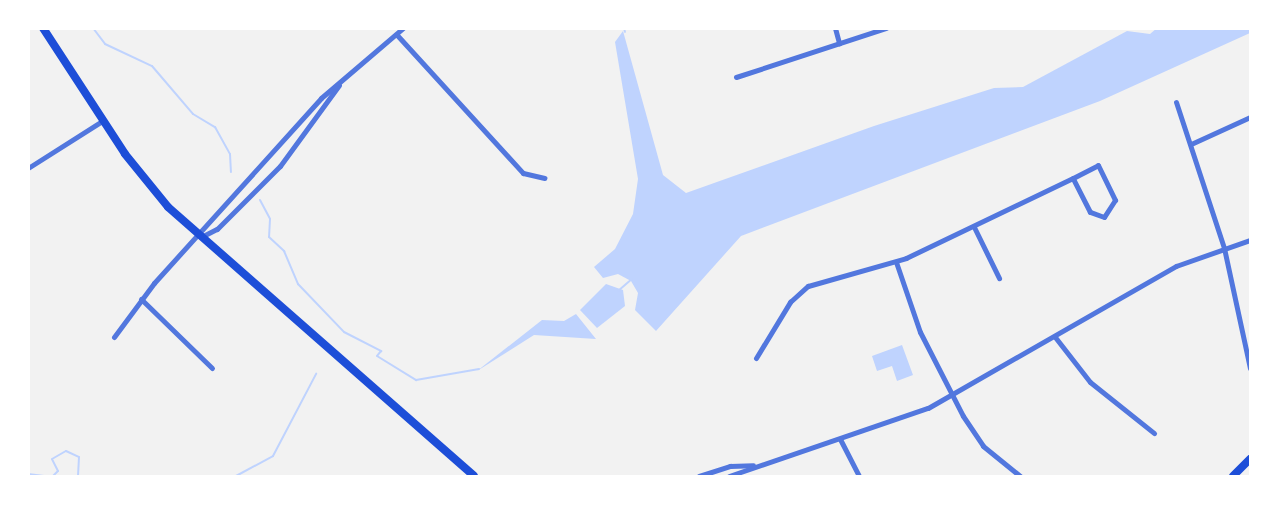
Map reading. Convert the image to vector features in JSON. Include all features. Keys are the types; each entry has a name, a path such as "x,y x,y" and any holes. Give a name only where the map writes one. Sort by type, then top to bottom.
{"main road":[{"path":"43,28 102,121 144,179 201,237 474,477"},
{"path":"1233,477 1251,459"}],"street":[{"path":"114,338 141,298 201,237 321,98 403,28"},
{"path":"835,28 839,43"},
{"path":"736,78 886,28"},
{"path":"397,35 523,173 544,178"},
{"path":"201,237 217,229 280,166 339,85"},
{"path":"1176,102 1224,248 1251,368"},
{"path":"1191,144 1251,117"},
{"path":"28,168 102,121"},
{"path":"756,358 790,302 808,286 896,262 974,227 1072,178 1098,165 1115,200 1113,211 1094,215 1072,178"},
{"path":"974,227 999,278"},
{"path":"729,477 755,465 840,439 953,396 1176,266 1251,240"},
{"path":"896,262 917,325 953,396 983,446 1020,477"},
{"path":"141,298 212,368"},
{"path":"1055,337 1090,382 1154,433"},
{"path":"840,439 859,477"},
{"path":"699,477 730,466 755,465"}],"water":[{"path":"1157,28 1250,28 1250,33 1100,101 741,236 656,331 635,310 638,293 631,281 618,274 603,278 594,267 615,249 633,214 638,179 615,42 623,31 663,175 686,193 874,126 994,88 1023,87 1127,31 1150,34"},
{"path":"606,284 623,290 625,306 597,328 580,310"},
{"path":"576,314 596,339 534,335 477,371 542,320 564,321"},
{"path":"902,345 913,375 897,381 892,366 877,371 872,356"}],"waterway":[{"path":"93,28 105,44 152,66 193,114 215,127 230,154 231,172"},
{"path":"624,28 625,32"},
{"path":"260,200 270,219 269,237 284,251 298,284 344,332 381,351 377,356 416,380 479,369"},
{"path":"618,291 632,279"},
{"path":"236,476 273,456 316,374"},
{"path":"53,476 58,471 52,459 66,451 79,457 78,476"},
{"path":"28,474 44,476"}]}
